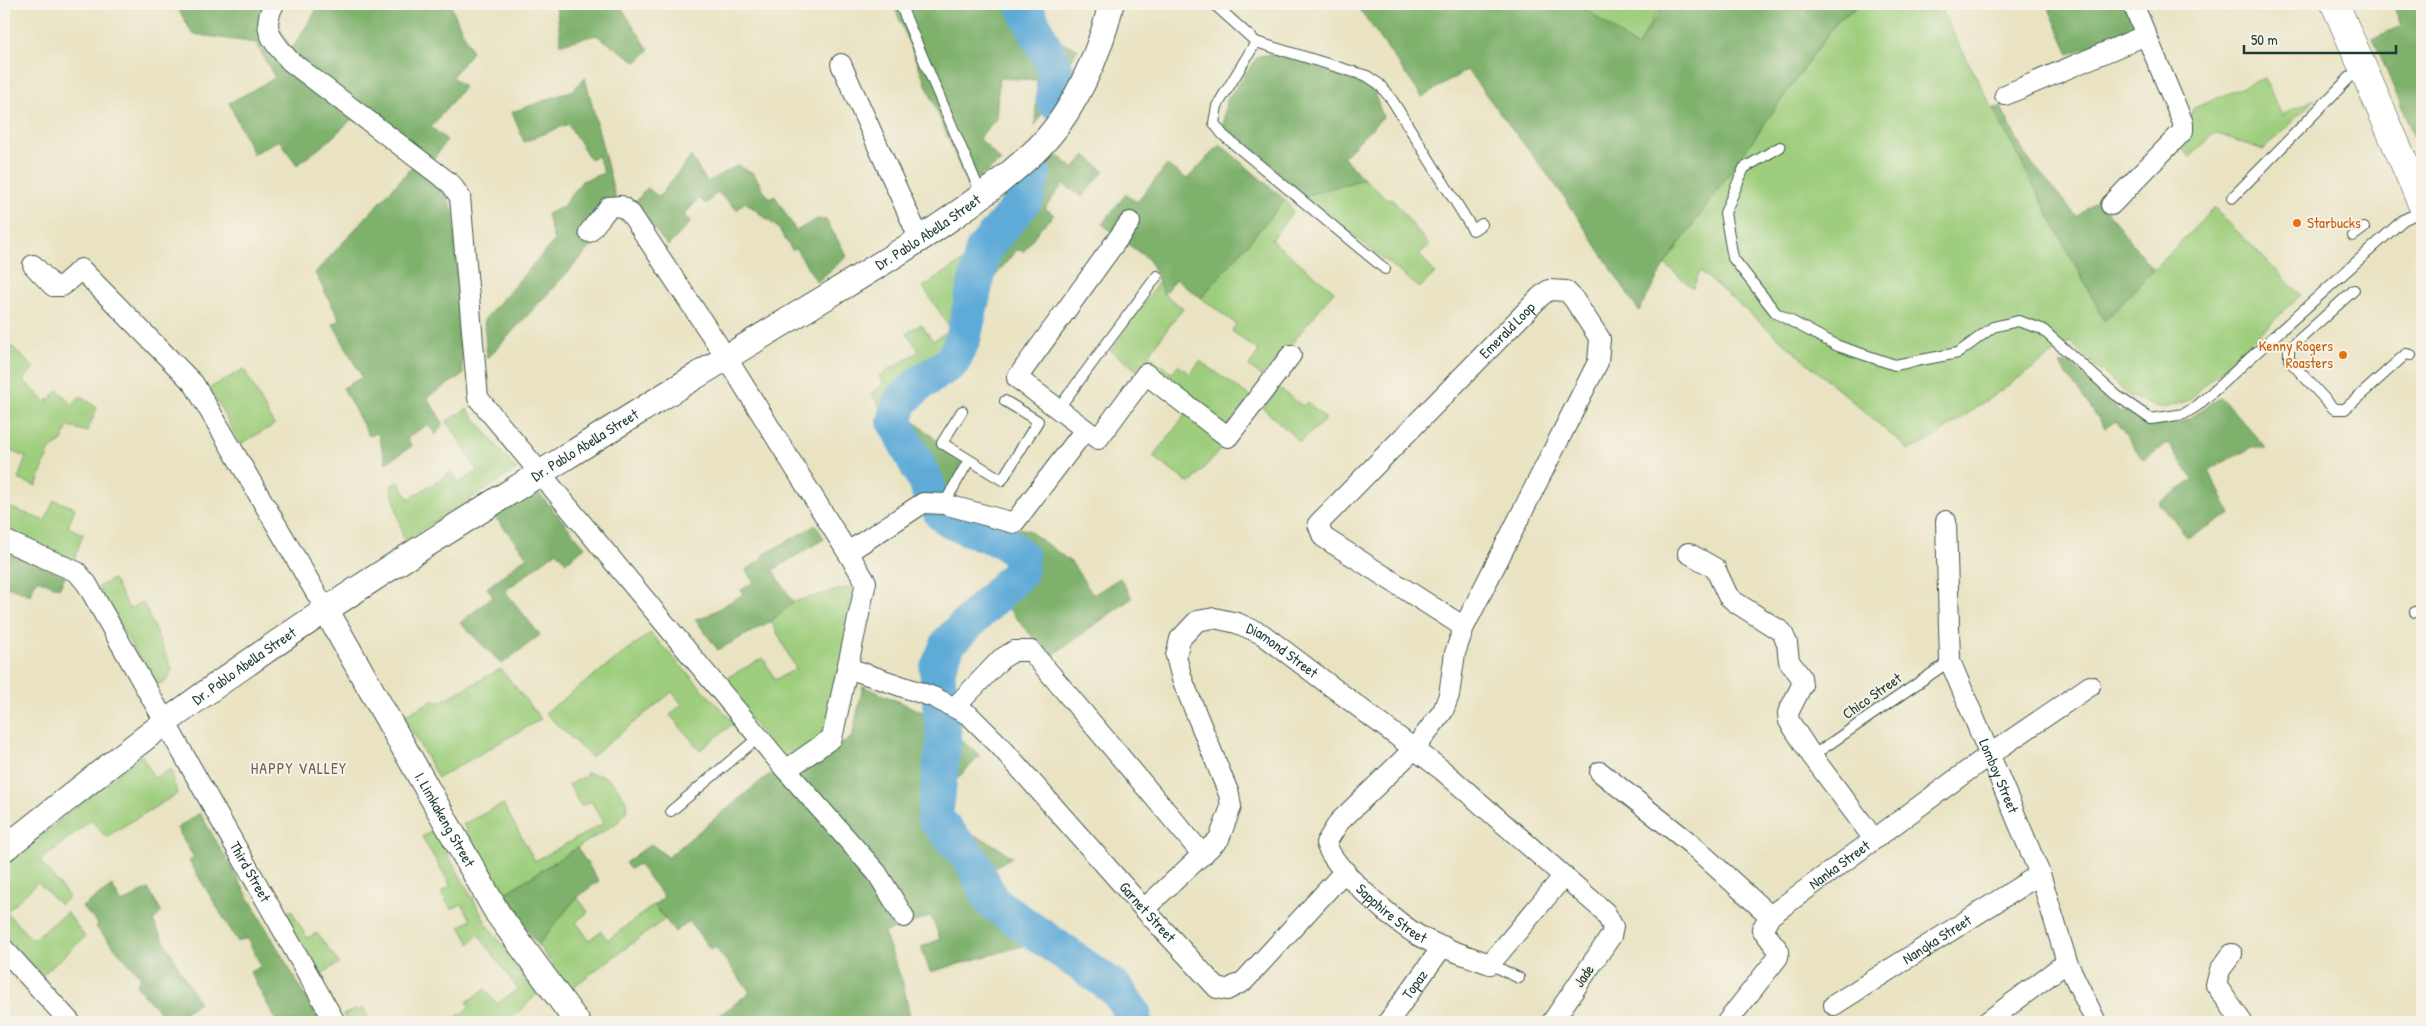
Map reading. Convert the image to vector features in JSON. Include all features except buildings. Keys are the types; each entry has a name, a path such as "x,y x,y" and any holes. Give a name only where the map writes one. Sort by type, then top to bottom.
{"main road":[{"path":"2335,4 2419,189"}],"street":[{"path":"274,4 268,15 268,30 271,38 290,61 451,184 460,196 478,398 786,770 877,873 904,917"},
{"name":"Dr. Pablo Abella Street","path":"4,849 166,722 326,610 726,357 920,240 981,194 1033,153 1046,139 1068,108 1100,48 1111,4"},
{"path":"2111,206 2183,131 2183,123 2133,4"},
{"path":"2005,95 2146,35"},
{"path":"841,64 920,240"},
{"path":"589,232 609,207 622,206 631,214 726,357 866,582 832,738 786,770"},
{"path":"1130,222 1016,378 1098,440 1146,374 1228,437 1292,355"},
{"path":"33,265 53,286 62,286 81,269 194,384 326,610"},
{"name":"Emerald Loop","path":"1414,749 1443,711 1449,695 1456,653 1464,627 1598,362 1600,339 1573,298 1566,291 1549,290 1540,296 1318,524 1323,537 1464,627"},
{"path":"848,552 923,503 944,504 1014,523 1085,430"},
{"name":"Lomboy Street","path":"1946,521 1950,661 2040,874 2067,962 2096,1022"},
{"name":"Third Street","path":"4,540 77,572 87,584 335,1022"},
{"path":"1688,553 1715,568 1728,596 1735,602 1782,632 1788,643 1789,661 1801,677 1802,685 1788,713 1789,721 1812,756 1874,838"},
{"name":"I. Limkakeng Street","path":"326,610 498,914 578,1022"},
{"name":"Diamond Street","path":"1144,909 1219,839 1231,807 1222,773 1182,679 1176,656 1180,639 1197,621 1214,618 1237,623 1262,634 1414,749 1479,800 1605,912 1613,927"},
{"path":"945,702 1014,651 1031,651 1204,855"},
{"name":"Garnet Street","path":"848,668 945,702 969,715 989,734 1144,909 1217,988 1227,990 1244,981 1345,872"},
{"name":"Nanka Street","path":"1770,916 1989,755 2090,686"},
{"name":"Sapphire Street","path":"1414,749 1331,831 1326,842 1329,852 1345,872 1384,910 1404,925 1422,937 1490,964"},
{"path":"1600,772 1691,844 1770,916 1762,929 1779,951 1778,957 1727,1022"},
{"name":"Nangka Street","path":"1834,1005 2040,874"},
{"path":"1490,964 1564,877"},
{"name":"Jade","path":"1552,1022 1606,945 1613,927"},
{"name":"Topaz","path":"1388,1022 1443,946"},
{"path":"4,949 70,1022"},
{"path":"2232,954 2220,970 2216,985 2242,1022"},
{"path":"1987,1022 2067,962"}],"lane":[{"path":"900,4 981,194"},
{"path":"1214,4 1256,42 1367,76 1379,84 1392,100 1473,230 1482,224"},
{"path":"1256,42 1218,106 1214,123 1223,136 1385,269"},
{"path":"2232,198 2362,65"},
{"path":"1780,147 1744,168 1724,213 1733,258 1776,313 1838,346 1895,365 1958,353 1993,327 2018,321 2042,329 2116,395 2150,418 2184,414 2197,406 2402,220 2422,211"},
{"path":"2353,236 2364,228"},
{"path":"1058,409 1157,276"},
{"path":"2354,290 2289,348 2289,360 2334,409 2345,409 2406,354 2411,355"},
{"path":"962,411 942,443 1002,480 1038,421 1005,400"},
{"path":"944,504 969,460"},
{"name":"Chico Street","path":"1812,756 1950,661"},
{"path":"671,811 759,737"},
{"path":"1490,964 1519,978"}],"green space":[{"path":"175,4 244,4 267,8 292,49 320,4 450,4 472,52 452,77 464,87 431,127 447,140 433,159 352,119 325,144 297,165 279,140 253,154 229,103 275,78 256,43 193,34"},
{"path":"556,4 619,4 649,50 637,62 596,35 561,44"},
{"path":"893,4 1026,4 1044,24 1042,36 1078,48 1035,126 1037,80 999,78 996,119 979,138 1001,161 968,186"},
{"path":"1356,4 1579,4 1637,47 1664,4 1861,4 1838,20 1665,264 1639,311 1563,195 1467,70 1422,97"},
{"path":"1579,4 1661,4 1637,47"},
{"path":"1861,4 1938,4 2104,320 2214,208 2301,295 2189,400 2162,409 2129,396 2070,342 1927,442 1909,450 1700,271 1693,288 1665,264 1838,20"},
{"path":"2047,4 2126,4 2137,28 2069,54"},
{"path":"2393,4 2422,4 2422,156 2373,38 2401,26"},
{"path":"1279,54 1372,87 1383,117 1343,157 1364,179 1303,196 1223,126 1226,101 1258,56"},
{"path":"585,77 620,216 487,359 484,320 554,241 547,214 562,207 582,181 604,173 598,156 590,159 568,124 524,142 512,112 574,90"},
{"path":"2264,78 2282,115 2315,99 2263,150 2215,133 2190,157 2179,146 2194,108"},
{"path":"2001,107 2025,155 2077,217 2103,195 2108,212 2153,270 2105,321 1993,108"},
{"path":"1220,144 1285,200 1201,298 1175,279 1164,294 1149,260 1102,224 1126,194 1137,202 1167,165 1187,179"},
{"path":"1052,151 1074,169 1085,155 1104,171 1082,197 1063,184 1045,208 1054,215 1040,228 1024,251 1016,250 978,298 969,340 908,416 961,461 955,498 961,518 1028,530 1072,563 1093,595 1120,578 1132,598 1050,657 995,593 1013,569 997,553 934,527 923,494 907,470 913,465 884,413 892,399 940,360 953,346 973,237 1020,203 1008,187"},
{"path":"691,156 707,182 738,165 754,174 769,199 775,196 796,231 817,219 826,220 847,256 817,282 796,249 792,250 778,228 745,202 737,210 717,192 706,204 699,198 684,215 691,222 668,246 634,204 647,188 659,197"},
{"path":"414,165 443,186 454,214 463,375 427,397 443,423 436,435 428,424 407,438 412,446 386,463 378,433 369,436 343,388 362,377 333,324 340,320 315,273"},
{"path":"1364,179 1388,200 1391,197 1429,246 1419,254 1435,273 1420,288 1303,196"},
{"path":"1285,200 1293,211 1271,240 1334,291 1264,378 1249,366 1259,351 1232,331 1236,324 1201,298"},
{"path":"969,257 959,319 952,347 937,365 899,395 884,413 871,393 884,384 879,376 919,351 907,333 921,324 933,341 951,329 923,287"},
{"path":"1159,282 1164,294 1183,308 1148,355 1172,373 1178,365 1190,374 1200,361 1251,397 1227,426 1138,371 1111,351"},
{"path":"13,347 34,368 23,380 46,402 58,390 72,404 81,396 97,408 87,432 68,426 62,441 50,449 36,486 18,479 26,457 4,449 4,431 8,427 4,423 4,351"},
{"path":"2070,363 2119,411 2183,422 2221,397 2266,448 2251,448 2208,470 2231,514 2188,537 2159,503 2193,480 2168,443 2143,460 2116,421 2105,428 2060,365"},
{"path":"244,369 274,425 240,444 210,388"},
{"path":"1277,387 1303,406 1307,402 1326,419 1300,442 1263,408"},
{"path":"467,409 516,470 404,541 391,486 398,481 409,499 451,472 459,483 478,471 447,421"},
{"path":"1187,413 1226,443 1190,484 1153,457"},
{"path":"535,489 585,547 566,562 557,551 505,591 540,635 502,664 460,623 493,596 487,588 527,556 494,516"},
{"path":"54,500 75,508 68,527 83,534 74,560 4,531 4,505 45,521"},
{"path":"816,525 824,539 773,570 793,602 771,621 718,650 695,619 705,617 743,594 741,590 754,582 746,570 762,559 763,555"},
{"path":"4,551 65,576 59,588 37,579 30,595 8,586 4,596"},
{"path":"113,579 129,609 143,602 172,670 167,680 155,686 98,587"},
{"path":"853,586 842,670 822,739 787,764 719,682 763,658 775,680 796,669 771,621 793,602"},
{"path":"650,633 734,723 700,750 670,715 682,704 672,692 591,757 545,713"},
{"path":"501,669 541,719 438,778 404,716 435,699 438,703"},
{"path":"863,686 934,717 980,756 943,792 935,821 988,841 1012,857 976,878 984,901 1037,942 930,972 921,947 940,939 931,916 884,933 903,983 911,1022 711,1022 750,992 715,947 711,950 689,921 675,932 654,905 664,897 638,864 630,869 625,863 651,844 668,857 768,775 807,769 852,737"},
{"path":"142,755 154,778 171,769 177,794 112,833 107,838 91,820 40,861 69,897 60,905 38,882 6,912 32,940 67,912 85,937 40,977 4,934 4,865"},
{"path":"586,773 602,776 611,781 627,802 626,811 618,822 502,895 463,824 503,804 535,861 604,823 591,801 581,806 569,785 587,775"},
{"path":"200,813 320,1022 277,1022 250,972 261,966 247,938 238,942 189,861 194,858 177,828"},
{"path":"434,830 487,924 537,994 509,1022 458,1022 455,1018 470,1007 467,1002 485,989 497,1004 518,989 478,934 470,944 460,926 471,920 462,904 451,909 441,892 451,886 422,837"},
{"path":"577,848 599,881 577,897 538,945 502,895"},
{"path":"112,886 122,903 148,889 162,912 153,921 199,1003 181,1014 185,1022 169,1022 136,986 141,977 96,927 98,924 82,907"},
{"path":"577,897 588,912 576,922 589,940 601,931 608,940 654,905 665,919 570,989 538,945"},
{"path":"291,910 307,938 317,933 339,963 315,978 281,916"},
{"path":"364,1008 370,1021 347,1022 343,1015 356,1009 358,1011"}],"waterway":[{"path":"1023,4 1056,71 1054,101"},
{"path":"930,495 927,484 895,422 900,402 919,384 952,362 963,339 983,250 1026,198 1033,173"},
{"path":"941,513 955,523 1004,541 1021,557 1020,572 949,642 937,670 944,738 935,818 972,861 992,902 1115,988 1133,1013 1135,1022"}],"place":[{"name":"Starbucks","path":"2297,223"},
{"name":"Kenny Rogers Roasters","path":"2343,355"}],"district":[{"name":"HAPPY VALLEY","path":"299,768"}]}
